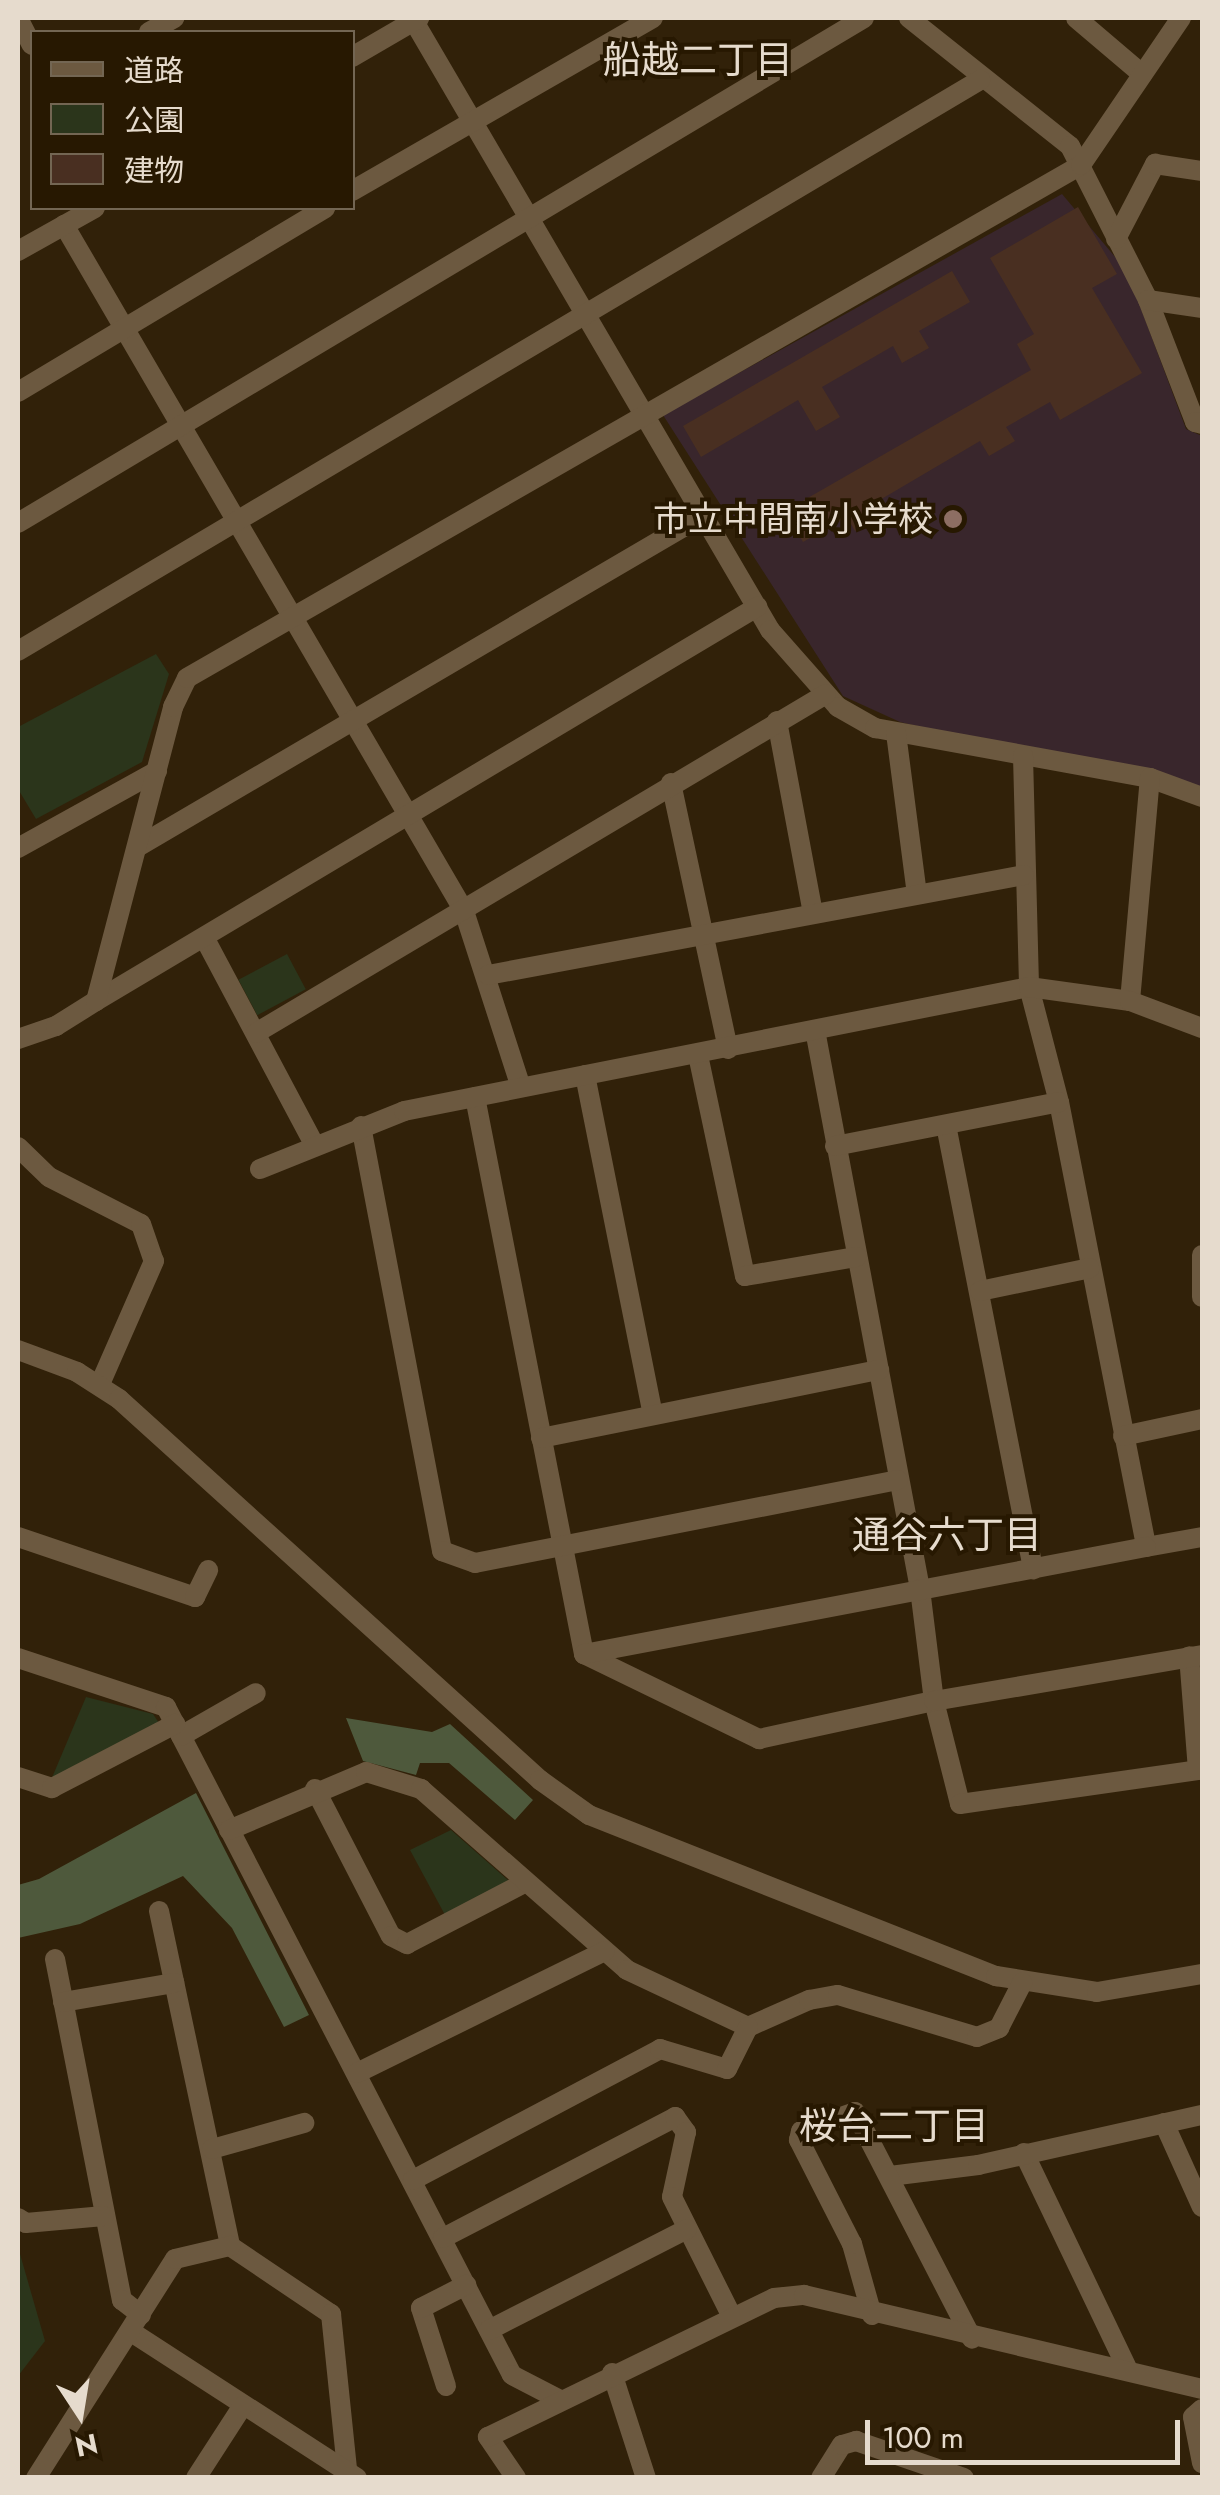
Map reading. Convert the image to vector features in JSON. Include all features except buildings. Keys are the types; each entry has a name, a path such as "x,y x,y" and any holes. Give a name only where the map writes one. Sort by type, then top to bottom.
{"street":[{"path":"18,18 30,40"},
{"path":"355,189 653,18"},
{"path":"18,523 864,18"},
{"path":"909,18 980,80 1070,146 1148,300 1195,422 1202,424"},
{"path":"1076,18 1142,74"},
{"path":"96,1001 157,771 187,678 641,414 1081,165 1181,18"},
{"path":"355,55 415,19 641,414 757,607 826,694 875,728 1150,778 1202,797"},
{"path":"18,651 980,80"},
{"path":"1116,240 1155,164 1202,170"},
{"path":"18,250 92,210"},
{"path":"18,392 322,210"},
{"path":"64,225 355,717 464,911 521,1086"},
{"path":"1148,300 1202,308"},
{"path":"139,846 702,516"},
{"path":"18,1039 56,1026 757,607"},
{"path":"256,1033 826,694"},
{"path":"777,721 813,914"},
{"path":"896,733 916,894"},
{"path":"1024,756 1024,875 1030,987 1059,1102 1146,1547"},
{"path":"18,848 157,771"},
{"path":"1130,1001 1150,778"},
{"path":"671,783 728,1049"},
{"path":"488,975 1024,875"},
{"path":"206,938 313,1142"},
{"path":"260,1169 313,1142 475,1096 1030,987 1130,1001 1202,1028"},
{"path":"584,1654 759,1739 934,1701 1196,1656 1198,1770 960,1804 934,1701 920,1589 816,1030"},
{"path":"698,1054 745,1276 856,1256"},
{"path":"585,1075 654,1414"},
{"path":"475,1096 559,1545 584,1654"},
{"path":"835,1146 1059,1102"},
{"path":"946,1124 1033,1570"},
{"path":"361,1126 442,1551 476,1563 898,1480"},
{"path":"18,1147 49,1178 141,1224 154,1261 100,1384"},
{"path":"1202,1255 1202,1297"},
{"path":"980,1290 1090,1268"},
{"path":"18,1353 100,1384 540,1780 589,1815 1022,1983 1096,1992 1202,1974"},
{"path":"541,1438 879,1370"},
{"path":"1123,1436 1202,1418"},
{"path":"18,1537 195,1597 208,1570"},
{"path":"584,1654 1202,1537"},
{"path":"18,1658 166,1706 512,2375 560,2400"},
{"path":"18,1777 52,1788 256,1693"},
{"path":"229,1830 315,1788 366,1772 421,1789 627,1970 748,2027"},
{"path":"315,1788 391,1936 407,1944 526,1882"},
{"path":"159,1911 230,2246 331,2314 352,2476"},
{"path":"357,2074 605,1951"},
{"path":"55,1959 122,2300 137,2324 242,2407 352,2476"},
{"path":"63,2002 174,1982"},
{"path":"413,2180 660,2049 727,2069 748,2027 809,2000 838,1996 977,2037 999,2028 1022,1983"},
{"path":"872,2316 852,2244 799,2140 801,2130 855,2112 972,2339"},
{"path":"890,2176 1024,2154 1202,2115"},
{"path":"443,2238 674,2117 686,2132 672,2197 731,2315"},
{"path":"212,2149 304,2122"},
{"path":"1164,2124 1202,2207"},
{"path":"1024,2154 1128,2370"},
{"path":"18,2218 26,2223 104,2216"},
{"path":"488,2330 687,2229"},
{"path":"36,2478 175,2259 230,2246"},
{"path":"446,2386 422,2308 466,2285"},
{"path":"516,2478 488,2437 731,2315 774,2298 804,2296 872,2316 1202,2389"},
{"path":"612,2373 646,2478"},
{"path":"196,2478 242,2407"},
{"path":"1202,2409 1193,2417 1202,2463"},
{"path":"821,2478 842,2444 856,2441 964,2478"}],"shaded area":[{"path":"1062,194 1127,271 1186,429 1202,436 1202,793 900,722 843,696 663,415"}],"green space":[{"path":"156,654 169,674 142,762 36,819 18,789 18,727"},
{"path":"287,954 306,989 257,1015 238,980"},
{"path":"86,1697 153,1714 159,1723 51,1780"},
{"path":"346,1718 432,1732 450,1724 533,1800 515,1820 449,1763 420,1763 416,1775 363,1761"},
{"path":"196,1793 309,2015 284,2027 232,1928 183,1876 80,1924 18,1938 18,1885 39,1879"},
{"path":"451,1830 509,1881 445,1915 410,1850"},
{"path":"18,2247 45,2341 18,2376"}],"place":[{"name":"市立中間南小学校","path":"953,519"}],"district":[{"name":"船越二丁目","path":"698,60"},
{"name":"通谷六丁目","path":"947,1535"},
{"name":"桜台二丁目","path":"894,2126"}]}
